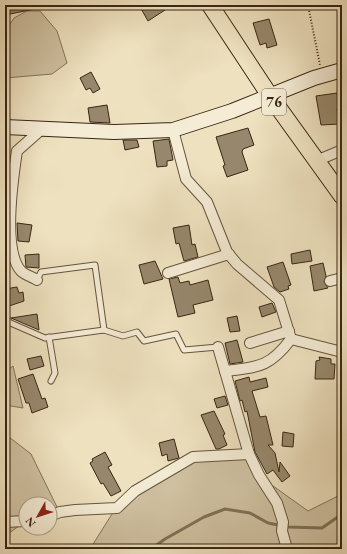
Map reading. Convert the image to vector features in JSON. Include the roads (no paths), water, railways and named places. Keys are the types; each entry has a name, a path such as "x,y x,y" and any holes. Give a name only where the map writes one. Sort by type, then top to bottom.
{"main road":[{"name":"76","path":"210,5 270,96 342,196"}],"street":[{"path":"5,127 114,132 173,130 232,111 322,76 342,70"},
{"path":"37,280 22,272 15,260 11,245 11,199 17,150 43,128"},
{"path":"173,130 186,179 206,202 229,254 237,264 278,300 290,335 282,351 257,368 225,371"},
{"path":"316,161 342,150"},
{"path":"168,272 229,254"},
{"path":"330,281 342,278"},
{"path":"250,343 290,335 342,352"},
{"path":"218,347 249,454 259,476 277,502 287,549"},
{"path":"58,513 75,510 102,510 117,508 135,491 192,457 249,454"},
{"path":"5,522 18,521"}],"lane":[{"path":"37,280 41,272 95,265 104,330"},
{"path":"5,320 45,338 104,330 123,336 137,332 144,341 176,334 184,350 218,347"},
{"path":"49,337 55,373 51,381"}],"waterway":[{"path":"151,549 165,539 204,517 225,509 250,513 268,523 288,527 322,528 342,514"}]}
